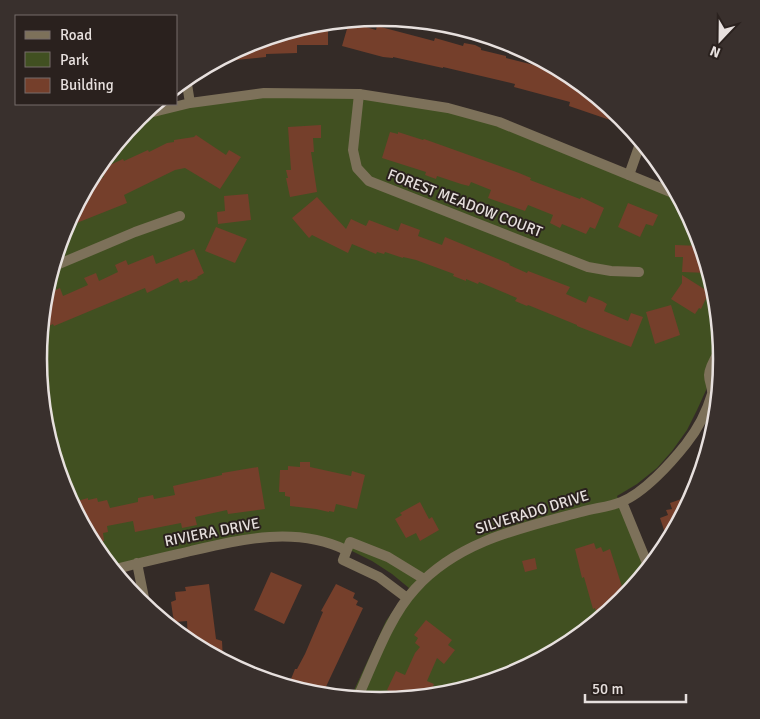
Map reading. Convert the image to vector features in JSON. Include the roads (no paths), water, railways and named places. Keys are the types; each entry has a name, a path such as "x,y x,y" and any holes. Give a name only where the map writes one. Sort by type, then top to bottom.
{"street":[{"path":"187,87 190,104"},
{"path":"158,111 190,104 264,93 359,94 448,108 499,122 668,191"},
{"name":"FOREST MEADOW COURT","path":"359,94 353,150 357,168 369,181 588,267 611,271 639,272"},
{"path":"629,175 638,149"},
{"path":"61,263 135,232 180,216"},
{"name":"SILVERADO DRIVE","path":"713,366 709,375 713,383"},
{"name":"SILVERADO DRIVE","path":"360,692 397,612 424,579 448,560 482,542 582,511 622,502 651,481 674,458 698,427 710,406"},
{"path":"622,502 646,560"},
{"name":"RIVIERA DRIVE","path":"120,568 242,539 270,536 302,537 346,550"},
{"path":"407,598 379,577 343,560 350,542 388,557 424,579"},
{"path":"137,563 143,594"}]}
